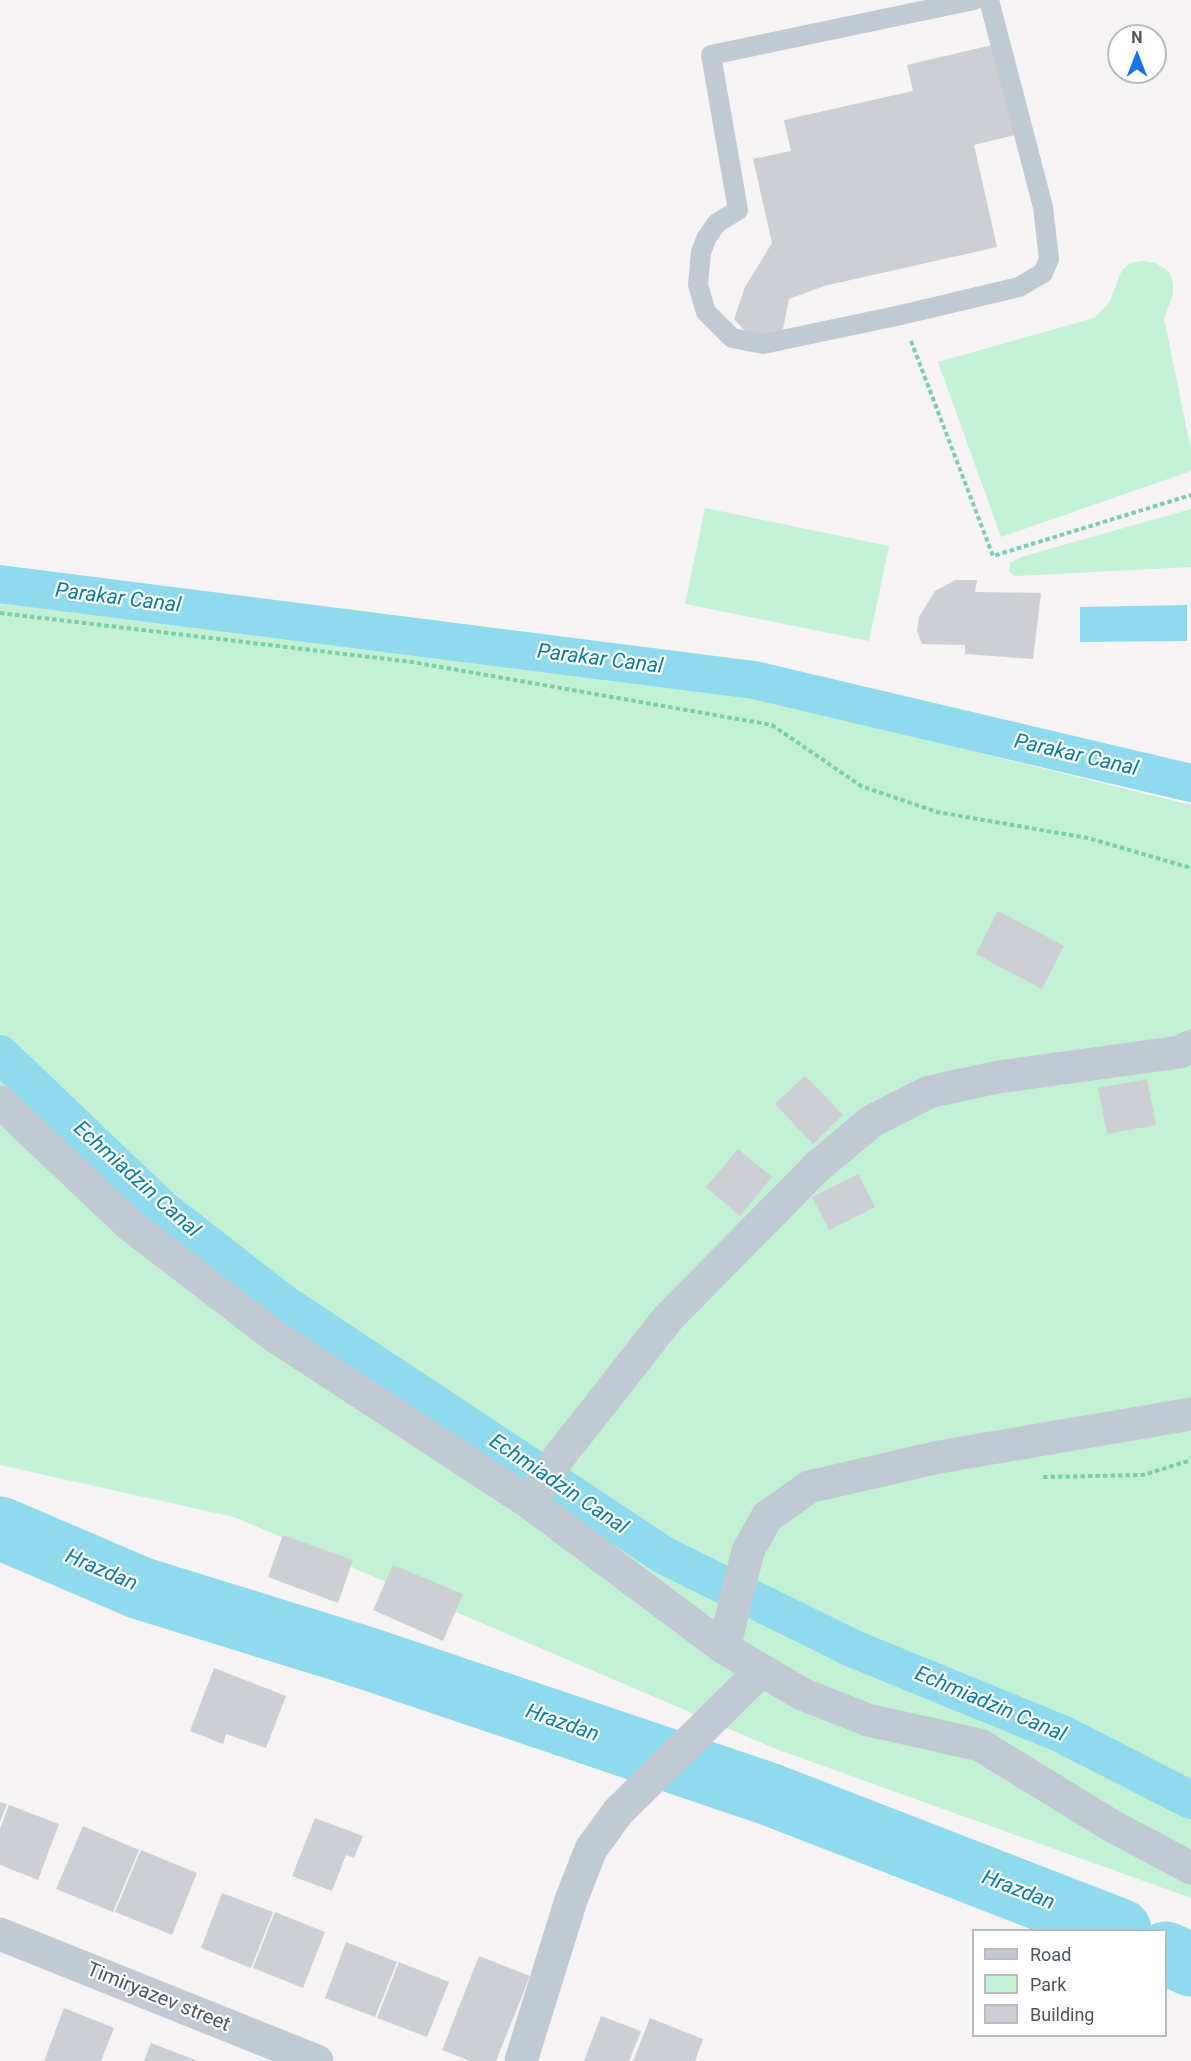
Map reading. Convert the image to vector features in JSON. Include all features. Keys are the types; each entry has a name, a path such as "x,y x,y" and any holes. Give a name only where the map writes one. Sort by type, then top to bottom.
{"street":[{"path":"530,1503 559,1457 669,1317 817,1167 872,1121 928,1092 998,1077 1180,1052 1191,1046"},
{"path":"0,1102 131,1226 273,1335 530,1503 724,1648 802,1694 868,1720 980,1746 1112,1826 1191,1868"},
{"path":"724,1648 748,1551 767,1517 809,1487 939,1457 1191,1414"},
{"path":"521,2061 571,1900 591,1849 618,1812 720,1708 761,1671"},
{"name":"Timiryazev street","path":"0,1934 317,2061"}],"lane":[{"path":"974,0 711,55 738,210 717,223 707,237 701,252 698,285 706,312 732,338 763,344 1019,287 1042,273 1049,259 1043,207 989,0"}],"path":[{"path":"901,315 993,556 1191,495"},
{"path":"0,613 412,662 772,725 861,786 937,812 1088,838 1191,868"}],"green space":[{"path":"1143,261 1156,263 1169,272 1173,283 1173,295 1164,318 1191,450 1191,471 1001,537 938,362 1094,318 1109,303 1122,270 1131,263"},
{"path":"705,508 889,546 869,641 685,604"},
{"path":"1191,509 1191,567 1015,576 1009,571 1010,563 1021,557"},
{"path":"0,570 736,693 1191,805 1191,1898 776,1749 234,1517 0,1465"}],"water":[{"path":"1187,605 1187,641 1080,642 1080,607"}],"building":[{"path":"992,45 1015,135 974,145 997,247 824,286 789,299 783,329 767,337 746,332 734,319 745,287 772,243 753,159 791,151 784,120 913,91 907,65"},
{"path":"955,580 977,580 975,592 1041,593 1033,659 965,654 965,645 922,644 917,631 919,617 935,591"},
{"path":"998,911 1064,946 1042,989 976,954"},
{"path":"805,1076 843,1115 813,1144 775,1104"},
{"path":"1147,1079 1156,1125 1107,1134 1098,1088"},
{"path":"738,1149 772,1177 740,1216 706,1187"},
{"path":"858,1174 875,1207 829,1230 812,1197"},
{"path":"283,1535 353,1560 338,1603 268,1577"},
{"path":"393,1565 463,1594 443,1641 373,1610"},
{"path":"214,1668 286,1696 266,1748 226,1734 223,1744 190,1731"},
{"path":"0,1802 7,1804 0,1822"},
{"path":"9,1805 59,1824 38,1880 0,1865 0,1829"},
{"path":"315,1818 363,1836 354,1858 346,1855 332,1891 292,1876"},
{"path":"83,1826 139,1850 113,1912 56,1889"},
{"path":"141,1850 197,1873 172,1935 115,1912"},
{"path":"222,1893 273,1912 251,1968 201,1948"},
{"path":"275,1912 325,1932 303,1988 253,1968"},
{"path":"346,1942 397,1962 375,2017 325,1998"},
{"path":"479,1956 530,1976 496,2061 470,2061 442,2050"},
{"path":"399,1962 449,1982 427,2037 377,2018"},
{"path":"64,2008 114,2028 101,2061 44,2061"},
{"path":"601,2016 641,2031 629,2061 584,2061"},
{"path":"650,2018 703,2039 695,2061 633,2061"},
{"path":"151,2043 198,2061 144,2061"}],"waterway":[{"name":"Parakar Canal","path":"0,584 754,680 1191,783"},
{"name":"Echmiadzin Canal","path":"0,1054 161,1208 283,1303 665,1556 854,1649 1062,1734 1191,1800"},
{"name":"Hrazdan","path":"0,1528 140,1588 366,1658 769,1794 1117,1929"},
{"name":"Hrazdan","path":"1167,1953 1191,1965"}]}
